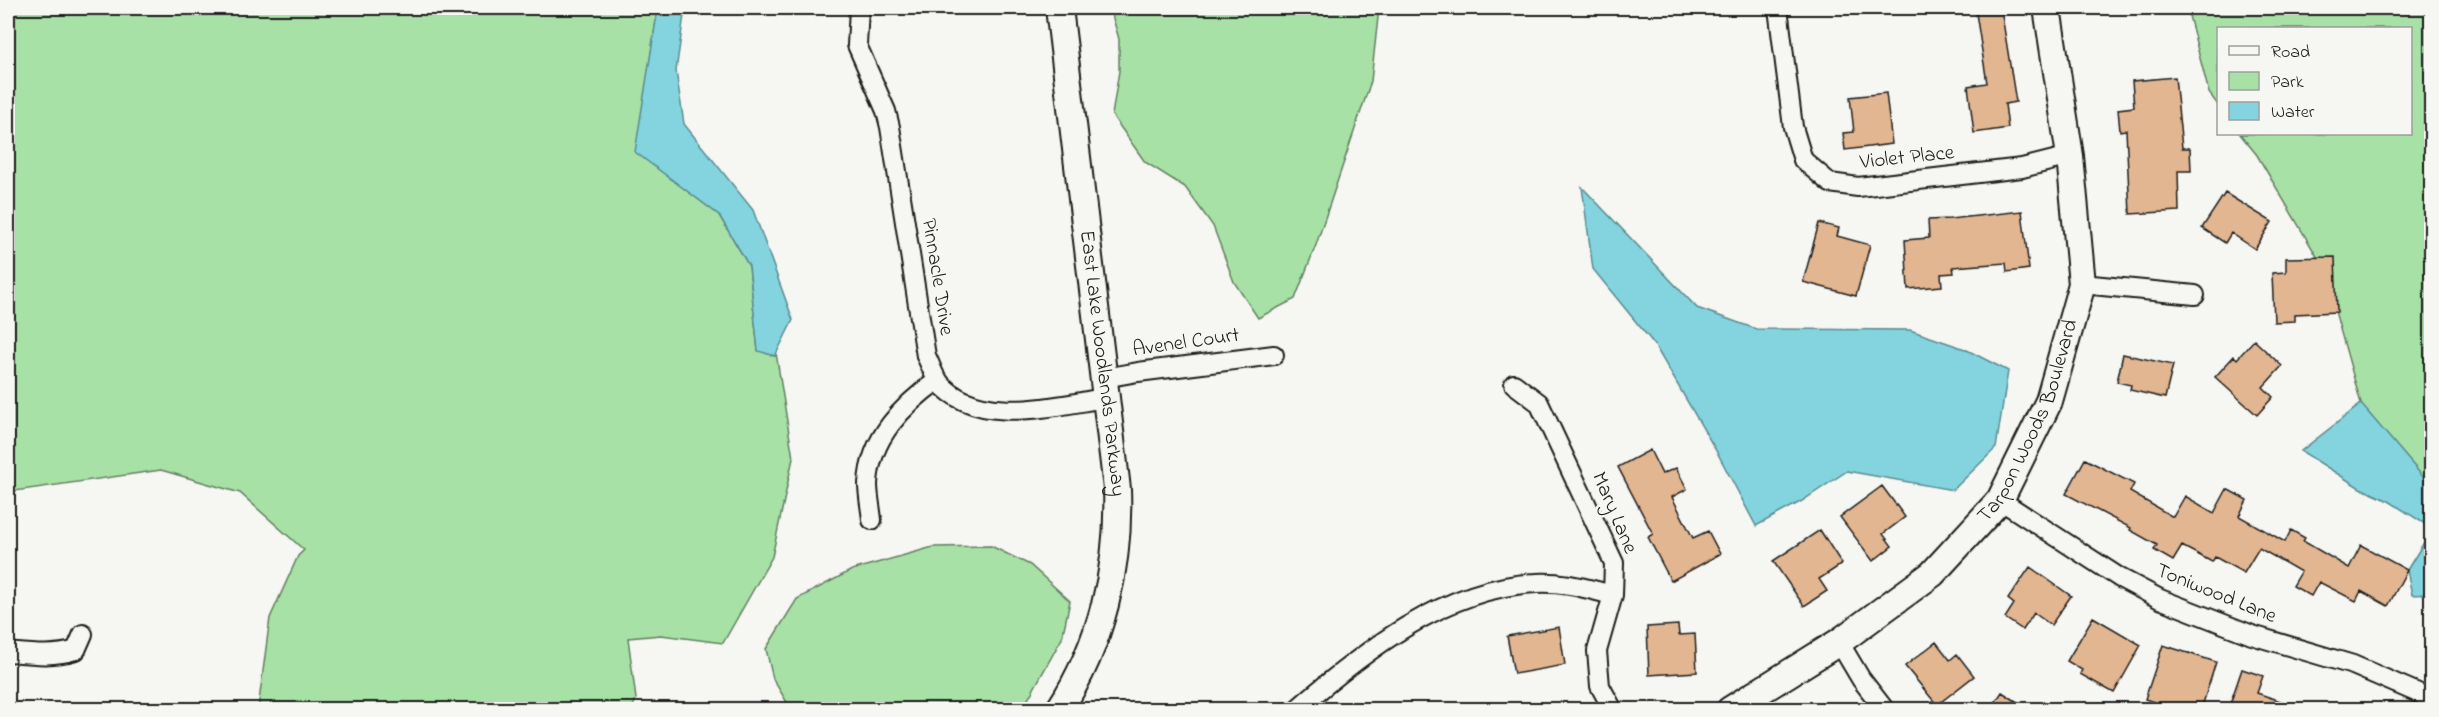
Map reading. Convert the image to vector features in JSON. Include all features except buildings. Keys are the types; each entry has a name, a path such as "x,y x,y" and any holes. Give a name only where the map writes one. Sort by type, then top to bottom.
{"street":[{"name":"Pinnacle Drive","path":"859,8 857,45 890,128 926,356 938,380 954,394 977,407 1005,411 1105,388"},
{"name":"East Lake Woodlands Parkway","path":"1059,8 1118,514 1110,581 1100,627 1084,665 1059,710"},
{"name":"Violet Place","path":"1778,8 1793,127 1803,160 1830,183 1858,187 2022,168 2070,156"},
{"name":"Tarpon Woods Boulevard","path":"1730,710 1839,642 1932,574 2000,500 2049,401 2082,284 2070,156 2047,8"},
{"path":"2082,284 2195,295"},
{"name":"Avenel Court","path":"1105,388 1138,372 1274,355"},
{"path":"872,520 868,483 881,439 894,418 906,405 938,380"},
{"name":"Mary Lane","path":"1514,384 1539,403 1614,562 1613,595 1597,651 1600,686 1613,710"},
{"name":"Toniwood Lane","path":"2000,500 2120,578 2160,599 2252,635 2353,665 2432,699"},
{"path":"1296,710 1335,676 1418,619 1471,594 1536,583 1569,585 1613,595"},
{"path":"8,652 48,655 65,653 76,650 83,634"},
{"path":"1839,642 1861,679 1885,710"}],"green space":[{"path":"8,8 658,8 636,152 719,215 749,266 758,350 774,356 776,353 793,458 772,557 723,643 661,635 628,638 636,699 632,709 258,709 270,618 298,556 304,550 240,493 161,470 8,492"},
{"path":"1110,8 1379,8 1371,81 1316,245 1295,299 1258,318 1234,282 1213,226 1185,187 1145,162 1112,115 1119,71 1119,39"},
{"path":"2187,8 2431,8 2431,486 2362,407 2322,265 2257,155 2241,135 2412,135 2412,27 2217,27 2217,104 2209,93"},
{"path":"991,546 1030,565 1070,601 1062,638 1027,701 1020,709 791,709 773,679 766,649 797,599 852,570 933,547"}],"water":[{"path":"658,8 685,8 676,71 684,124 753,210 793,320 775,356 758,351 749,266 719,215 635,152"},
{"path":"1582,187 1697,308 1756,329 1910,330 1965,349 2008,371 1996,448 1953,490 1847,471 1802,501 1756,526 1718,454 1654,344 1593,269"},
{"path":"2361,404 2431,486 2431,528 2389,501 2360,488 2301,451"},
{"path":"2431,531 2431,590 2428,594 2412,595 2407,570"}],"waterway":[{"path":"2416,8 2432,12"}]}
